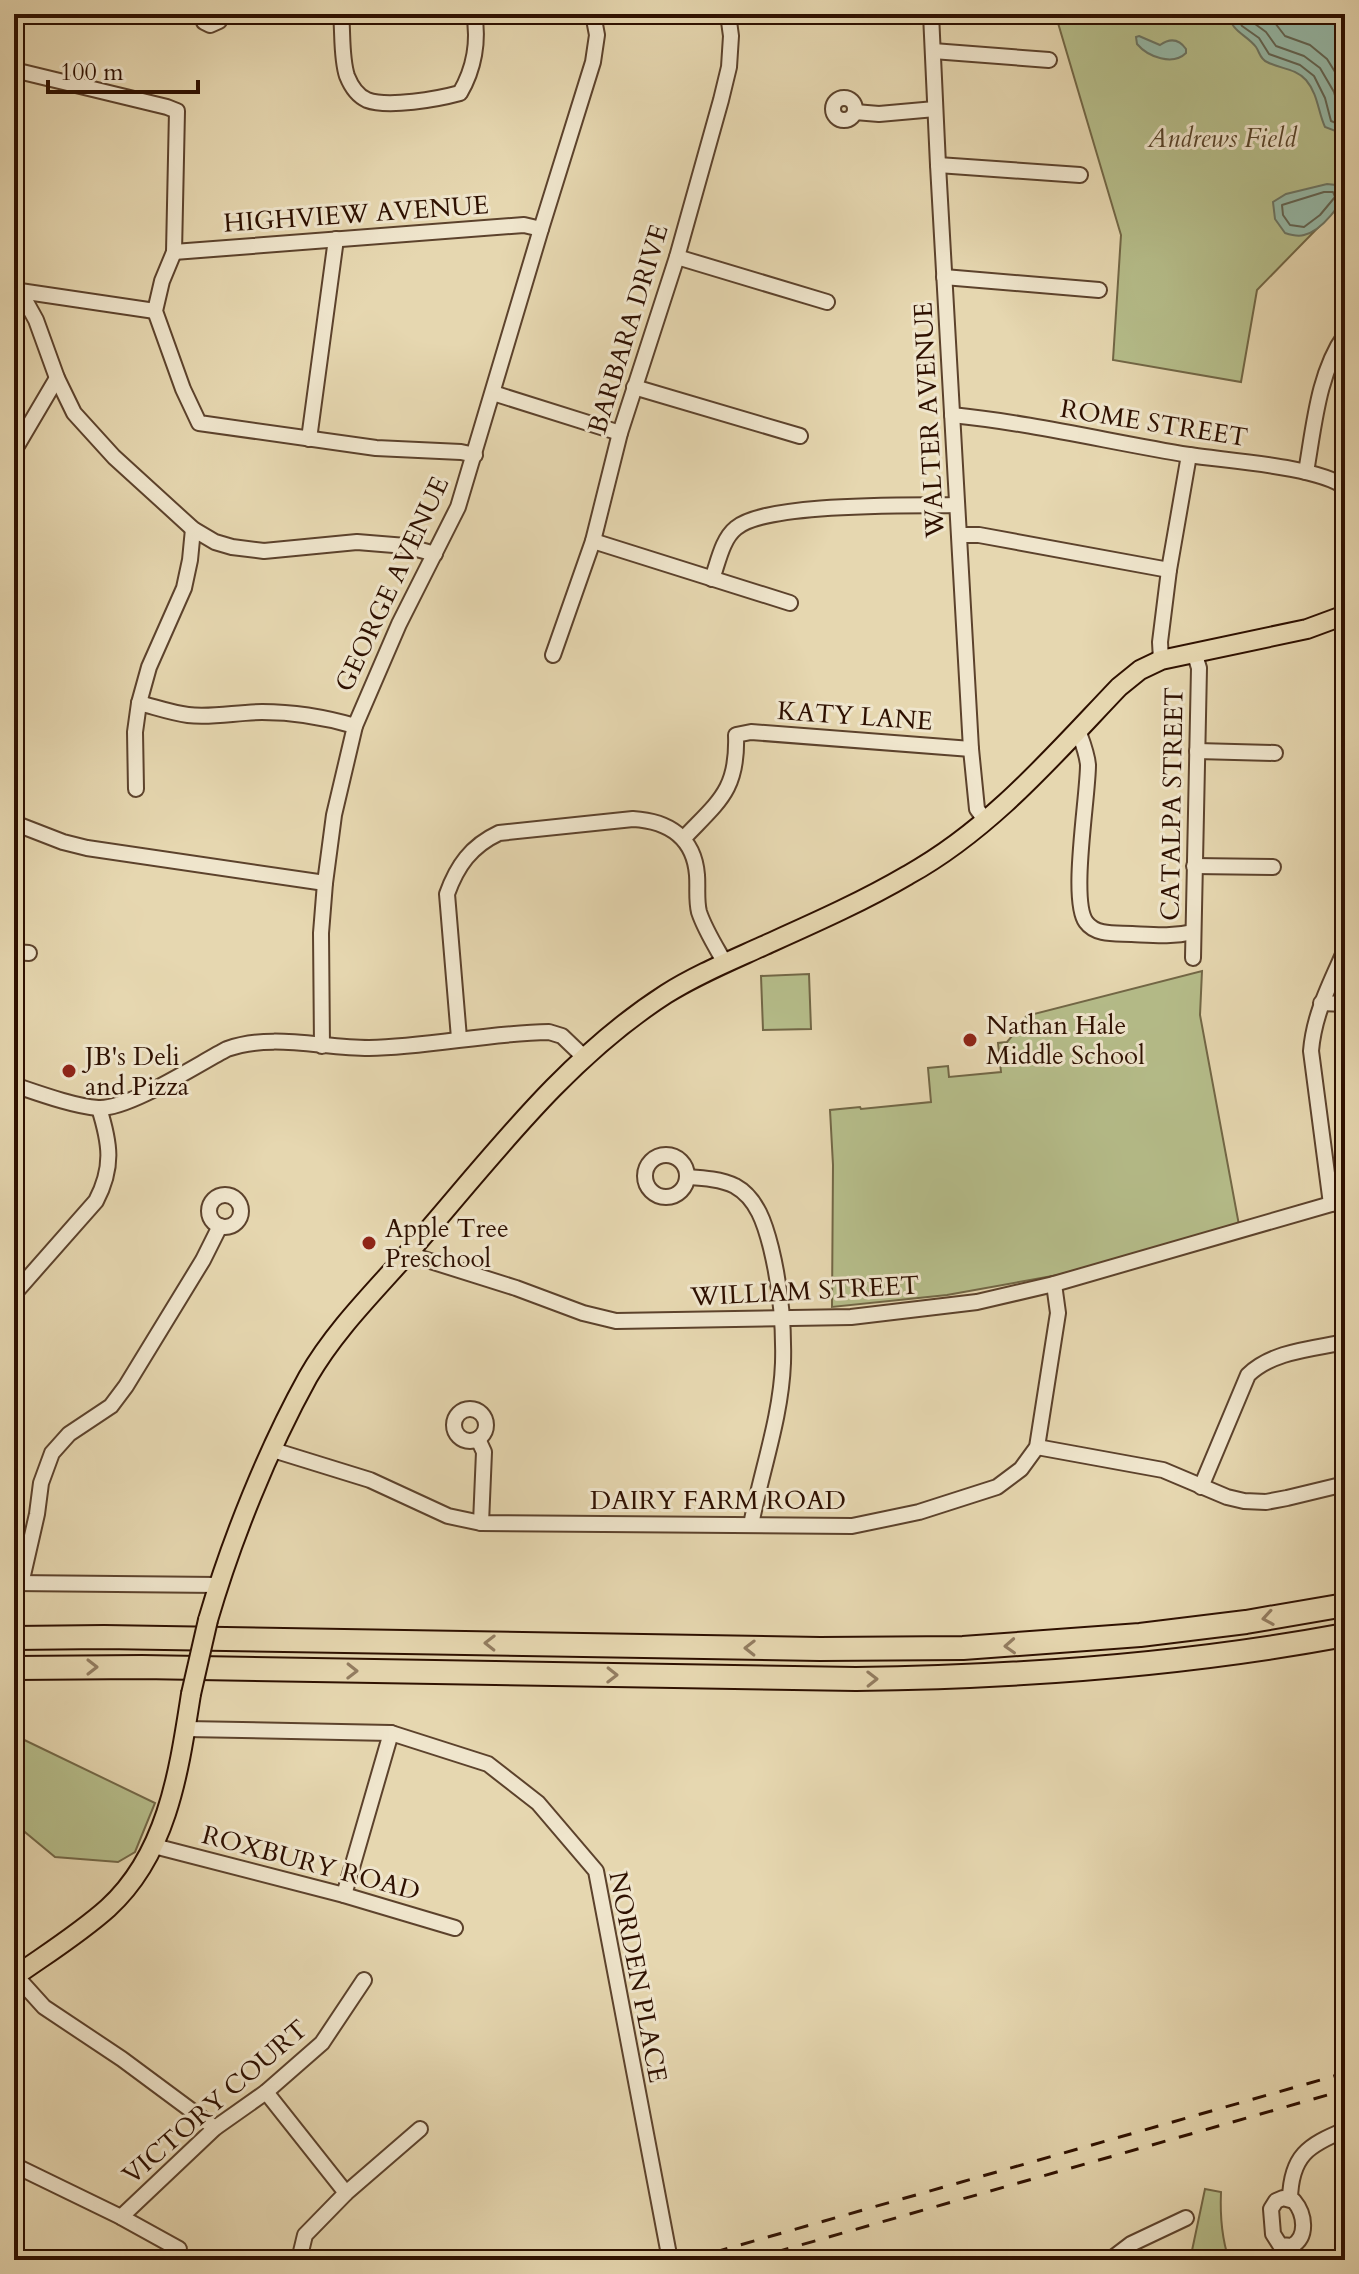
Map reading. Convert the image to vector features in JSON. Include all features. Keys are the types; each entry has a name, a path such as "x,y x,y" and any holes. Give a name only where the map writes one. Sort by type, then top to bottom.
{"highway":[{"path":"14,1638 939,1648 1152,1634 1345,1605"},
{"path":"14,1668 940,1678 1142,1665 1345,1635"}],"main road":[{"path":"15,1977 110,1906 139,1872 154,1846 168,1810 191,1694 218,1585 273,1450 309,1376 367,1297 535,1108 585,1058 668,993 907,876 942,854 1004,806 1119,687 1140,670 1161,660 1342,621"}],"street":[{"path":"202,14 204,22 210,25 219,21 221,14"},
{"path":"341,14 346,74 353,89 366,99 382,103 436,100 460,93 473,62 477,33 474,14"},
{"name":"GEORGE AVENUE","path":"322,1046 321,933 325,883 334,815 355,726 388,648 458,507 593,62 597,35 593,14"},
{"name":"BARBARA DRIVE","path":"553,655 593,541 620,433 677,257 729,67 731,36 728,14"},
{"name":"WALTER AVENUE","path":"931,14 971,749 977,809 985,820"},
{"path":"933,51 1049,60"},
{"path":"14,70 177,111 174,252 162,281 155,311 178,378 199,423 376,448 475,455"},
{"path":"855,112 879,114 935,109"},
{"path":"938,165 1080,175"},
{"name":"HIGHVIEW AVENUE","path":"174,252 524,225 541,229"},
{"path":"309,439 336,239"},
{"path":"677,257 827,302"},
{"path":"944,277 1099,290"},
{"path":"17,290 155,311"},
{"path":"17,290 36,320 57,378 74,413 92,434 193,529 224,544 264,551 357,542 406,546 435,554"},
{"path":"1306,472 1323,384 1334,350 1345,335"},
{"path":"14,451 57,378"},
{"path":"634,387 800,436"},
{"path":"493,393 620,433"},
{"name":"ROME STREET","path":"952,415 1306,472 1345,487"},
{"path":"1161,660 1160,642 1169,570 1189,455"},
{"path":"712,579 728,536 745,522 829,508 957,505"},
{"path":"136,789 135,732 139,703 149,667 184,588 193,529"},
{"path":"960,535 979,535 1169,570"},
{"path":"593,541 790,603"},
{"name":"CATALPA STREET","path":"1193,958 1199,668 1194,652"},
{"path":"139,703 187,714 223,716 289,712 321,716 355,726"},
{"path":"1078,730 1088,763 1080,909 1087,924 1097,931 1113,933 1176,936 1193,932"},
{"name":"KATY LANE","path":"684,838 713,808 730,783 736,761 736,735 751,732 971,749"},
{"path":"1197,751 1275,753"},
{"path":"459,1038 447,894 466,856 482,841 499,833 633,819 651,820 668,827 684,838 694,856 699,912 725,963"},
{"path":"14,823 87,848 325,883"},
{"path":"1194,866 1273,867"},
{"path":"1338,1202 1311,1065 1314,1026 1345,950"},
{"path":"1321,1003 1345,1004"},
{"path":"14,1085 99,1108 132,1101 227,1049 271,1041 369,1048 549,1032 567,1039 585,1058"},
{"path":"14,1294 96,1201 104,1186 110,1158 99,1108"},
{"path":"687,1177 735,1186 753,1203 762,1217 779,1278 783,1364 778,1408 751,1525"},
{"name":"WILLIAM STREET","path":"408,1254 583,1313 616,1321 851,1317 977,1302 1054,1284 1338,1202"},
{"path":"218,1585 18,1584 37,1514 41,1483 52,1453 69,1434 111,1406 126,1386 203,1260 220,1226"},
{"path":"1054,1284 1058,1313 1037,1447 1163,1470 1244,1501 1266,1502 1345,1484"},
{"path":"1201,1487 1248,1375 1260,1363 1278,1356 1345,1342"},
{"path":"478,1439 484,1452 481,1523"},
{"name":"DAIRY FARM ROAD","path":"273,1450 370,1480 448,1516 481,1523 852,1526 919,1512 997,1487 1021,1469 1037,1447"},
{"name":"NORDEN PLACE","path":"186,1729 391,1733 488,1764 538,1803 596,1871 670,2260"},
{"path":"344,1895 391,1733"},
{"name":"ROXBURY ROAD","path":"154,1846 344,1895 455,1928"},
{"path":"15,1977 44,2007 122,2059 215,2128"},
{"name":"VICTORY COURT","path":"121,2217 215,2128 266,2092 322,2043 364,1980"},
{"path":"266,2092 346,2193"},
{"path":"299,2260 305,2235 346,2193 420,2129"},
{"path":"1290,2199 1292,2170 1305,2152 1321,2140 1345,2130"},
{"path":"14,2165 179,2249"},
{"path":"1110,2260 1131,2244 1186,2218"}],"green space":[{"name":"Andrews Field","path":"1061,14 1345,14 1345,200 1257,290 1241,382 1113,360 1121,235 1058,23"},
{"name":"Nathan Hale Middle School","path":"1202,971 1200,1015 1239,1225 1058,1275 947,1295 832,1307 833,1165 830,1110 931,1102 928,1068 948,1066 949,1077 1001,1072 998,1043 1007,1042 1026,1016"},
{"path":"809,974 811,1029 763,1030 761,976"},
{"path":"14,1735 155,1803 135,1852 118,1862 55,1857 14,1823"},
{"path":"1205,2189 1221,2192 1222,2227 1229,2260 1190,2260"}],"water":[{"path":"1229,14 1341,14 1345,24 1345,129 1338,132 1325,127 1306,80 1263,59 1256,47 1236,29"},
{"path":"1136,37 1160,45 1177,41 1186,53 1174,59 1154,56 1137,44"},
{"path":"1327,184 1345,186 1341,200 1331,215 1318,228 1304,235 1285,233 1275,219 1273,202 1286,194"}],"railway":[{"path":"687,2260 1345,2073"},
{"path":"748,2260 1345,2090"}],"place":[{"name":"Nathan Hale Middle School","path":"970,1040"},
{"name":"JB's Deli and Pizza","path":"69,1071"},
{"name":"Apple Tree Preschool","path":"369,1243"}]}
